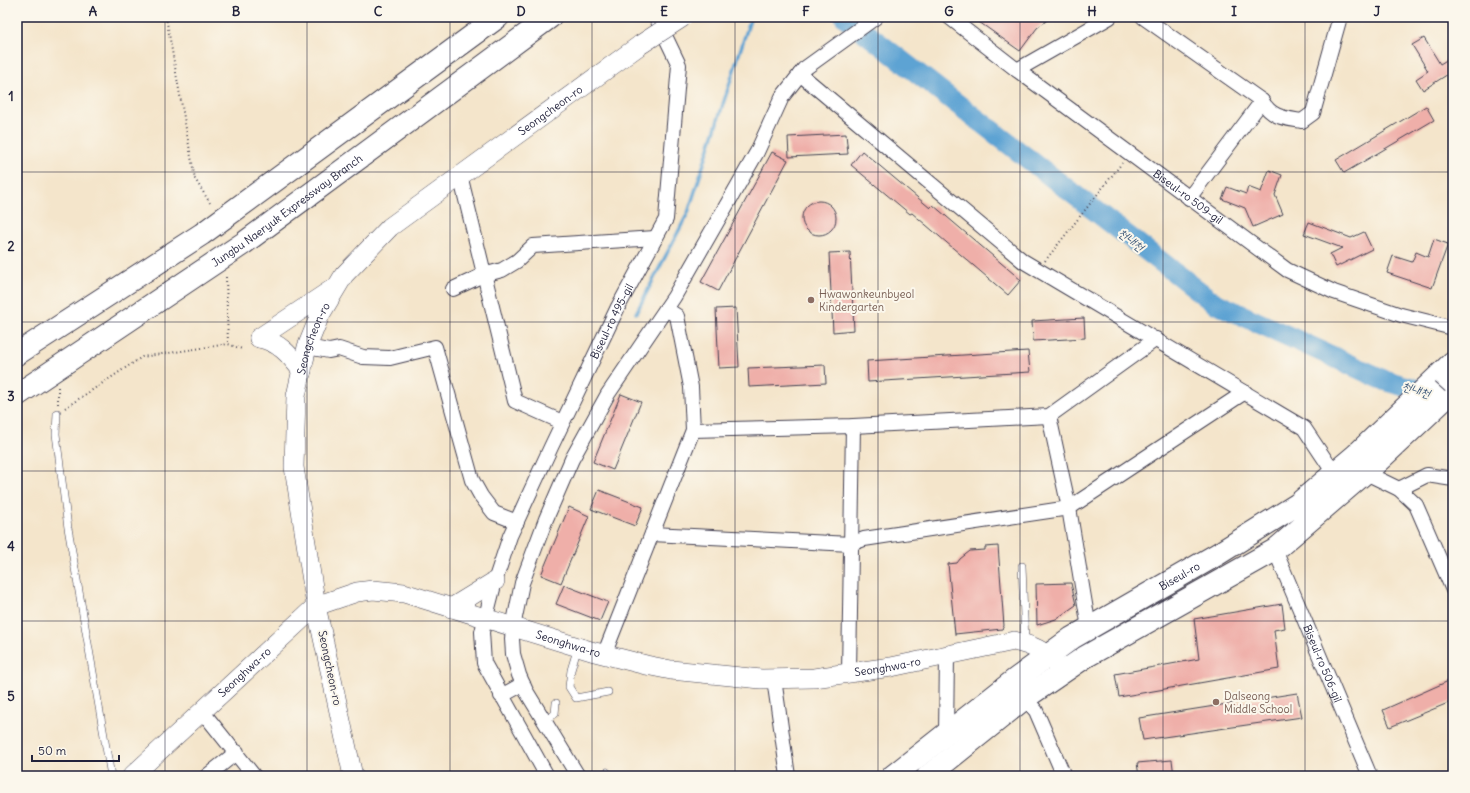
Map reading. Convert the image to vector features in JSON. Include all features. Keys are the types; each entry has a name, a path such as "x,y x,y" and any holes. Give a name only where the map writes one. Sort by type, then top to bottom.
{"main road":[{"path":"17,354 202,234 498,17"},
{"name":"Jungbu Naeryuk Expressway Branch","path":"17,395 244,243 550,17"},
{"name":"Seongcheon-ro","path":"353,776 316,606 294,467 294,416 296,396 307,347 320,315 344,275 390,227 640,45 683,17"},
{"path":"259,338 335,288"},
{"path":"259,338 269,340 280,346 289,354 302,370"},
{"name":"Biseul-ro","path":"893,776 946,735 995,709 1025,698 1110,643 1275,550 1364,464 1449,373"},
{"name":"Biseul-ro","path":"939,772 995,709 1049,655 1089,628 1127,607 1298,504 1334,473 1364,464 1453,391"},
{"path":"452,608 495,582"},
{"name":"Seonghwa-ro","path":"132,776 316,606 357,592 373,590 404,593 604,655 671,670 774,679 814,678 891,667 1014,641 1025,644 1049,655 1063,672"},
{"path":"1110,643 1106,631 1121,618 1127,607"}],"street":[{"name":"Biseul-ro 495-gil","path":"547,776 501,696 484,663 481,641 484,618 495,582 517,522 562,422 618,307 666,219 679,65 656,17"},
{"path":"578,776 523,684 513,654 513,627 522,583 546,519 572,459 608,394 666,309 757,152 782,97 802,72 876,17"},
{"name":"Biseul-ro 509-gil","path":"949,17 1017,70 1287,270 1334,292 1401,315 1453,328"},
{"path":"1017,70 1110,17"},
{"path":"1143,17 1262,101 1268,111 1282,118 1302,121 1313,113 1340,17"},
{"path":"802,72 1023,261 1304,428 1334,473"},
{"path":"1189,198 1262,101"},
{"path":"460,175 483,275 515,401 562,422"},
{"path":"453,289 483,275 502,270 517,261 533,246 655,238"},
{"path":"604,655 693,430 691,387 677,316 666,309"},
{"path":"693,430 853,426 1049,416 1156,340"},
{"path":"307,347 329,351 340,348 363,357 390,358 435,347 472,480 481,496 494,513 517,522"},
{"path":"652,534 851,544 864,539 1069,508 1245,392"},
{"path":"1049,416 1069,508 1089,628"},
{"path":"849,673 853,426"},
{"path":"1364,464 1416,504 1453,590"},
{"path":"1399,490 1428,475 1453,479"},
{"name":"Biseul-ro 506-gil","path":"1275,550 1370,776"},
{"path":"946,735 947,655"},
{"path":"774,679 788,776"},
{"path":"501,696 523,684"},
{"path":"1025,698 1036,711 1064,776"},
{"path":"202,711 237,752 254,776"},
{"path":"207,776 237,752"}],"lane":[{"path":"57,413 56,434 68,528 111,776"},
{"path":"1022,566 1025,644"},
{"path":"578,647 571,670 569,687 576,698 608,692"},
{"path":"544,721 555,714 556,703"}],"path":[{"path":"166,17 195,179 210,203"},
{"path":"1042,265 1122,163"},
{"path":"226,277 228,344"},
{"path":"57,413 142,357 228,344 242,350 259,338"},
{"path":"57,413 58,388"}],"building":[{"path":"972,17 1051,17 1037,28 1020,51"},
{"path":"1424,38 1440,64 1453,56 1453,71 1423,90 1416,79 1428,71 1412,45"},
{"path":"1426,106 1434,120 1344,173 1336,160"},
{"path":"846,134 848,154 789,157 788,137"},
{"path":"862,151 930,208 933,205 1021,280 1008,295 912,213 910,214 851,165"},
{"path":"772,152 788,160 718,291 701,282"},
{"path":"1269,170 1282,175 1275,195 1283,214 1253,227 1245,208 1222,199 1227,187 1246,194 1248,187 1261,192"},
{"path":"816,201 822,201 826,202 833,208 836,218 835,225 829,232 822,235 816,235 812,234 805,228 802,221 802,215 803,211 809,204"},
{"path":"1309,222 1351,238 1364,232 1372,249 1336,267 1330,254 1342,248 1304,234"},
{"path":"1434,239 1448,244 1432,288 1387,273 1393,256 1412,262 1416,252 1428,257"},
{"path":"850,252 854,330 833,332 829,253"},
{"path":"736,308 739,367 719,368 716,309"},
{"path":"1084,318 1085,338 1033,341 1032,321"},
{"path":"1028,351 1030,372 868,382 867,361"},
{"path":"825,365 826,383 749,387 748,368"},
{"path":"621,394 641,402 613,470 593,462"},
{"path":"599,490 643,507 635,526 591,509"},
{"path":"569,507 589,516 561,583 541,575"},
{"path":"998,546 1004,626 1002,629 955,634 948,564 957,563 970,551 985,550 985,547"},
{"path":"1071,583 1076,605 1056,619 1037,625 1036,584"},
{"path":"564,585 608,602 600,621 556,604"},
{"path":"1282,604 1285,628 1274,630 1279,669 1119,697 1115,674 1199,659 1194,619"},
{"path":"1453,679 1453,701 1390,727 1383,710"},
{"path":"1297,693 1302,717 1143,740 1139,718"},
{"path":"1172,760 1174,776 1139,776 1137,763"}],"waterway":[{"path":"636,313 688,213 751,17"},
{"name":"천내천","path":"845,17 1213,302 1384,380 1437,396"}],"place":[{"name":"Hwawonkeunbyeol Kindergarten","path":"811,300"},
{"name":"Dalseong Middle School","path":"1216,702"}]}
